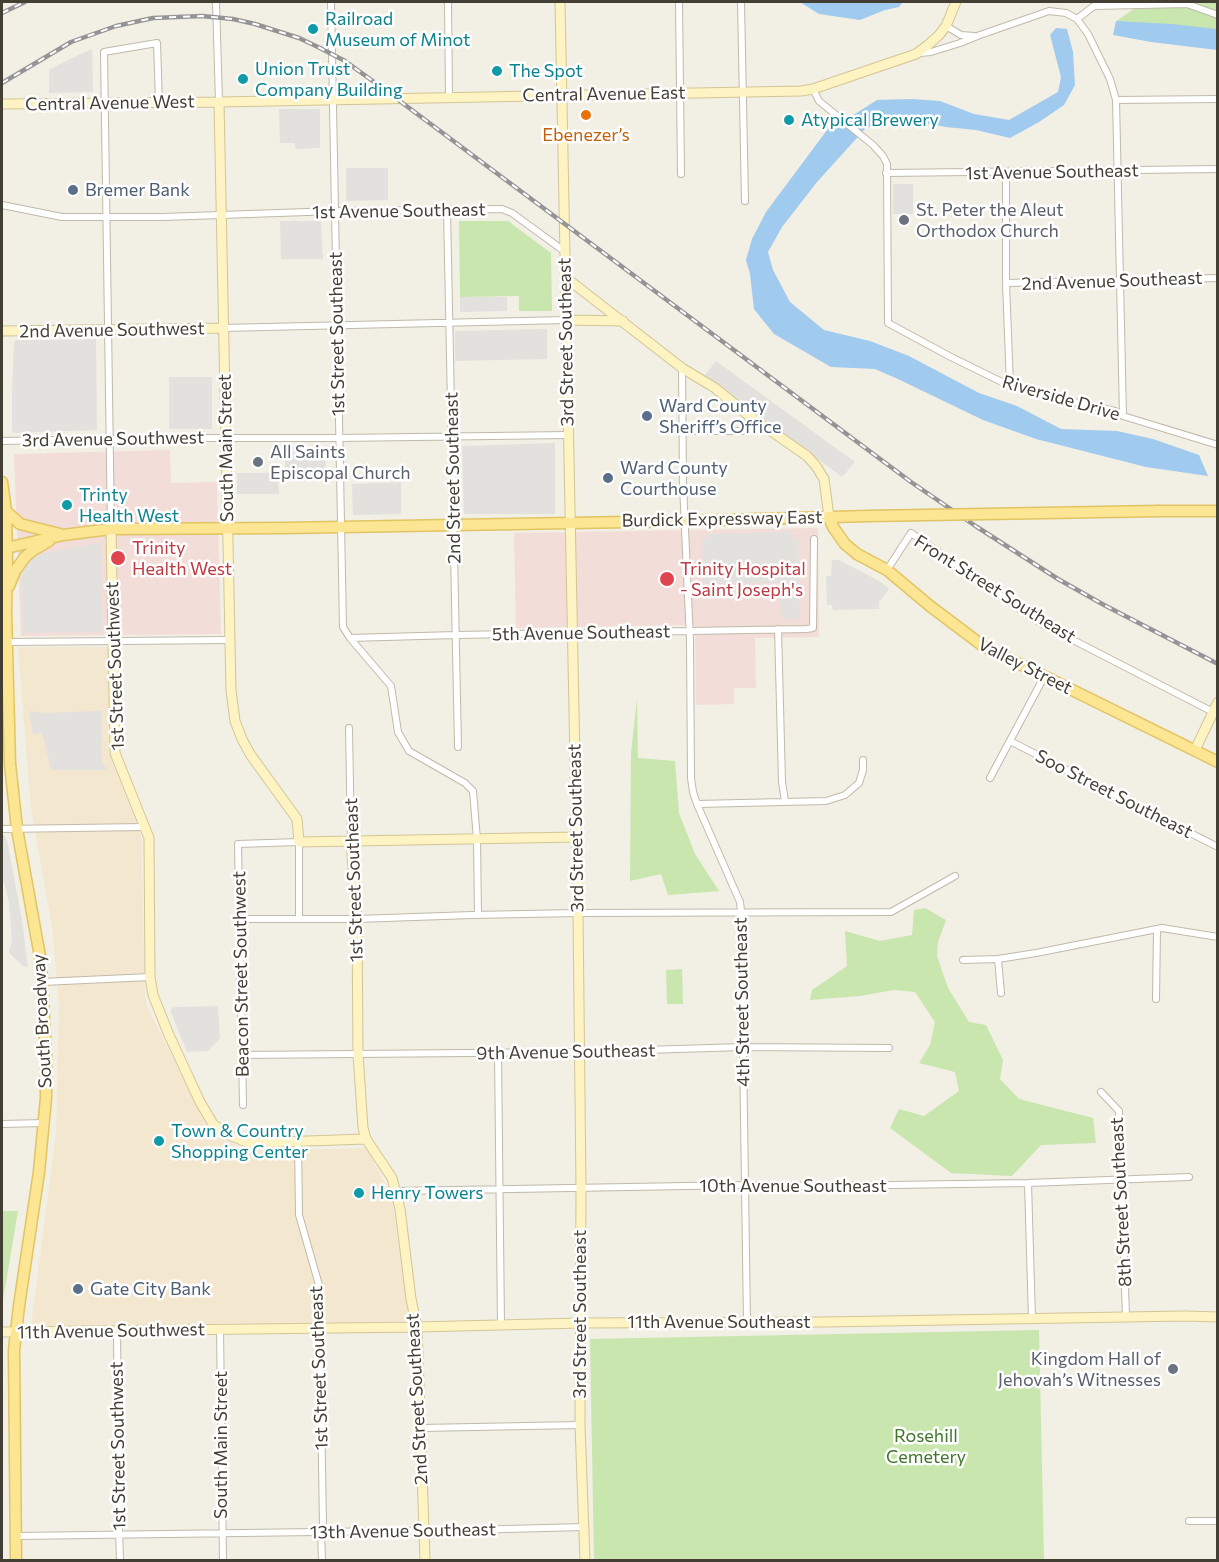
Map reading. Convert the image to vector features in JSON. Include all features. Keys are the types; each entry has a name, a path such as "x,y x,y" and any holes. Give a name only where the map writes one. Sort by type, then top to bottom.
{"main road":[{"name":"South Broadway","path":"2,482 6,511 4,589 10,764 17,829 39,951 46,1057 46,1098 39,1172 14,1350 16,1560"},
{"path":"6,511 20,524 63,535"},
{"name":"Burdick Expressway East","path":"63,535 111,529 1218,511"},
{"name":"Valley Street","path":"829,517 845,544 857,554 887,570 983,646 1218,762"},
{"path":"4,548 63,535"},
{"path":"4,589 25,557 63,535"}],"street":[{"path":"216,2 219,102"},
{"name":"1st Street Southeast","path":"331,2 343,627 350,638"},
{"path":"448,2 449,97"},
{"name":"3rd Street Southeast","path":"560,2 578,913 580,1425 585,1560"},
{"path":"679,2 681,174"},
{"path":"741,2 745,201"},
{"path":"916,54 928,45 945,26 956,2"},
{"path":"1123,416 1116,100 1110,80 1083,25 1077,19 1094,6 1186,4 1218,15"},
{"name":"Central Avenue East","path":"219,102 788,92 813,89 916,54 960,43 980,34 1049,12 1066,13 1077,19"},
{"name":"Central Avenue East","path":"945,26 961,35 980,34"},
{"name":"1st Street Southwest","path":"159,102 157,43 104,52 115,753 149,841 150,977 153,995 200,1102 213,1124 229,1135 249,1143 366,1139"},
{"path":"813,89 819,101 883,156 887,164 886,173"},
{"path":"1116,100 1218,99"},
{"name":"Central Avenue West","path":"2,104 219,102"},
{"name":"South Main Street","path":"219,102 231,690 235,721 250,754 297,819 299,918"},
{"name":"1st Avenue Southeast","path":"886,173 1218,169"},
{"path":"1006,172 1006,284 1010,386"},
{"name":"Riverside Drive","path":"886,173 888,323 1010,386 1114,411 1123,416 1218,445"},
{"name":"1st Avenue Southeast","path":"2,205 62,217 502,209 512,213 564,251"},
{"name":"2nd Street Southeast","path":"447,210 458,747"},
{"path":"565,277 682,368 715,388 748,415 807,456 820,473 825,486 829,517"},
{"name":"2nd Avenue Southeast","path":"1006,284 1218,278"},
{"path":"223,328 604,319 623,321"},
{"name":"2nd Avenue Southwest","path":"2,331 223,328"},
{"name":"4th Street Southeast","path":"682,368 682,431 690,631 691,778 697,804 740,902 741,911 747,1322"},
{"path":"682,431 743,431 749,424 748,415"},
{"name":"3rd Avenue Southwest","path":"2,441 568,435"},
{"name":"Front Street Southeast","path":"887,570 911,533 1042,624 1213,712"},
{"name":"5th Avenue Southeast","path":"350,638 807,629 813,627 813,539"},
{"path":"778,630 782,782 785,801"},
{"path":"350,638 391,686 398,732 409,751 465,783 472,791 477,839 478,915"},
{"path":"7,642 230,640"},
{"path":"990,778 1044,677"},
{"path":"1195,750 1218,702"},
{"name":"1st Street Southeast","path":"349,728 351,842 357,919 358,1054 363,1128 366,1139"},
{"name":"Soo Street Southeast","path":"1010,741 1218,847"},
{"path":"697,804 826,801 845,795 859,783 863,760"},
{"path":"2,829 145,827"},
{"path":"299,842 576,837"},
{"name":"Beacon Street Southwest","path":"243,1104 238,844 299,842"},
{"path":"240,919 357,919 741,911 891,912 955,876"},
{"path":"963,960 998,959 1162,928 1218,937"},
{"path":"1156,929 1156,999"},
{"path":"998,959 1001,993"},
{"path":"42,982 150,977"},
{"name":"9th Avenue Southeast","path":"242,1055 579,1052 743,1047 889,1048"},
{"path":"498,1053 501,1325"},
{"name":"8th Street Southeast","path":"1101,1092 1119,1111 1126,1317"},
{"path":"2,1124 44,1123"},
{"name":"2nd Street Southeast","path":"366,1139 392,1178 396,1191 417,1327 425,1560"},
{"name":"1st Street Southeast","path":"298,1141 299,1215 319,1284 322,1560"},
{"name":"10th Avenue Southeast","path":"396,1191 1028,1183 1189,1178"},
{"path":"1028,1183 1032,1319"},
{"name":"11th Avenue Southeast","path":"220,1329 1218,1317"},
{"name":"South Main Street","path":"220,1329 223,1560"},
{"name":"11th Avenue Southwest","path":"2,1332 220,1329"},
{"name":"1st Street Southwest","path":"117,1331 120,1560"},
{"path":"420,1428 580,1425"},
{"path":"1189,1521 1218,1521"},
{"name":"13th Avenue Southeast","path":"16,1536 584,1527"}],"shaded area":[{"path":"92,49 93,92 49,93 49,70"},
{"path":"279,109 320,109 320,148 296,149 294,143 280,143"},
{"path":"346,168 388,168 388,200 346,201"},
{"path":"893,184 913,184 913,214 893,214"},
{"path":"280,221 321,221 323,259 281,259"},
{"path":"460,297 507,297 507,311 460,312"},
{"path":"547,329 547,359 455,361 455,331"},
{"path":"96,339 97,430 14,433 12,431 12,391 16,340"},
{"path":"716,361 855,462 842,477 705,375"},
{"path":"169,377 212,377 212,429 169,429"},
{"path":"555,443 555,514 464,514 462,446"},
{"path":"285,447 325,447 326,477 285,477"},
{"name":"Trinity Health West","path":"170,450 171,483 217,482 221,634 21,636 14,454"},
{"path":"237,473 278,473 279,494 237,494"},
{"path":"401,482 401,514 353,515 352,484"},
{"name":"Trinity Hospital - Saint Joseph's","path":"818,528 819,637 755,638 756,688 734,688 734,704 696,705 695,625 516,628 514,533"},
{"path":"791,532 792,538 798,538 800,619 781,619 780,583 703,584 702,539 707,539 708,534"},
{"path":"102,542 102,632 23,633 22,575 26,562 34,555"},
{"path":"832,560 839,560 881,582 889,589 879,602 879,609 833,610 832,605 827,605 826,576 831,576"},
{"path":"18,647 110,647 110,756 141,835 147,1006 210,1133 248,1151 366,1148 391,1194 410,1321 31,1326 56,1133 59,1005 52,927 31,809"},
{"path":"101,710 102,762 107,770 51,770 42,733 33,734 29,711 45,713"},
{"path":"2,835 7,840 22,920 28,968 9,953 12,940 9,903 4,882 2,882"},
{"path":"218,1006 220,1038 208,1051 187,1052 170,1010 174,1007"}],"green space":[{"path":"1144,2 1217,2 1217,41 1116,21"},
{"path":"459,221 508,221 551,253 552,311 519,311 519,296 460,297"},
{"path":"637,699 638,758 675,761 679,813 695,854 719,891 668,895 661,874 630,881 631,753"},
{"path":"925,908 946,920 938,942 937,956 948,988 969,1022 986,1025 1003,1060 1000,1079 1019,1099 1093,1118 1096,1143 1041,1145 1012,1176 951,1173 890,1128 899,1109 924,1116 959,1091 955,1072 919,1063 930,1045 935,1022 915,992 894,990 860,996 810,1000 812,990 847,966 845,931 880,941 912,935 914,910"},
{"path":"682,969 683,1004 667,1004 666,970"},
{"path":"2,1211 18,1211 2,1306"},
{"name":"Rosehill Cemetery","path":"1039,1330 1044,1560 594,1560 590,1339"}],"water":[{"path":"800,2 903,2 899,7 860,20 819,14"},
{"path":"1116,21 1217,29 1217,50 1113,35"},
{"path":"1056,28 1067,29 1073,52 1075,85 1064,105 1010,138 976,130 903,119 866,128 817,182 782,227 768,252 773,270 790,302 824,330 870,341 909,356 979,393 1017,406 1061,429 1117,431 1153,439 1199,455 1208,476 1146,467 1036,439 983,420 875,369 831,367 774,334 754,309 746,260 752,239 766,212 830,126 877,100 940,101 974,114 1009,120 1058,92 1061,77 1050,35"}],"railway":[{"path":"2,13 25,2"},
{"path":"2,83 71,42 116,26 153,18 202,16 233,19 299,38 320,48 345,61 381,87 911,482 1058,579 1218,664"}],"place":[{"name":"Railroad Museum of Minot","path":"313,29"},
{"name":"The Spot","path":"497,71"},
{"name":"Union Trust Company Building","path":"243,79"},
{"name":"Ebenezer’s","path":"586,115"},
{"name":"Atypical Brewery","path":"789,120"},
{"name":"Bremer Bank","path":"73,190"},
{"name":"St. Peter the Aleut Orthodox Church","path":"904,220"},
{"name":"Ward County Sheriff’s Office","path":"647,416"},
{"name":"All Saints Episcopal Church","path":"258,462"},
{"name":"Ward County Courthouse","path":"608,478"},
{"name":"Trinty Health West","path":"67,505"},
{"name":"Trinity Health West","path":"118,558"},
{"name":"Trinity Hospital - Saint Joseph's","path":"667,579"},
{"name":"Town & Country Shopping Center","path":"159,1141"},
{"name":"Henry Towers","path":"359,1193"},
{"name":"Gate City Bank","path":"78,1289"},
{"name":"Kingdom Hall of Jehovah’s Witnesses","path":"1173,1369"}]}
